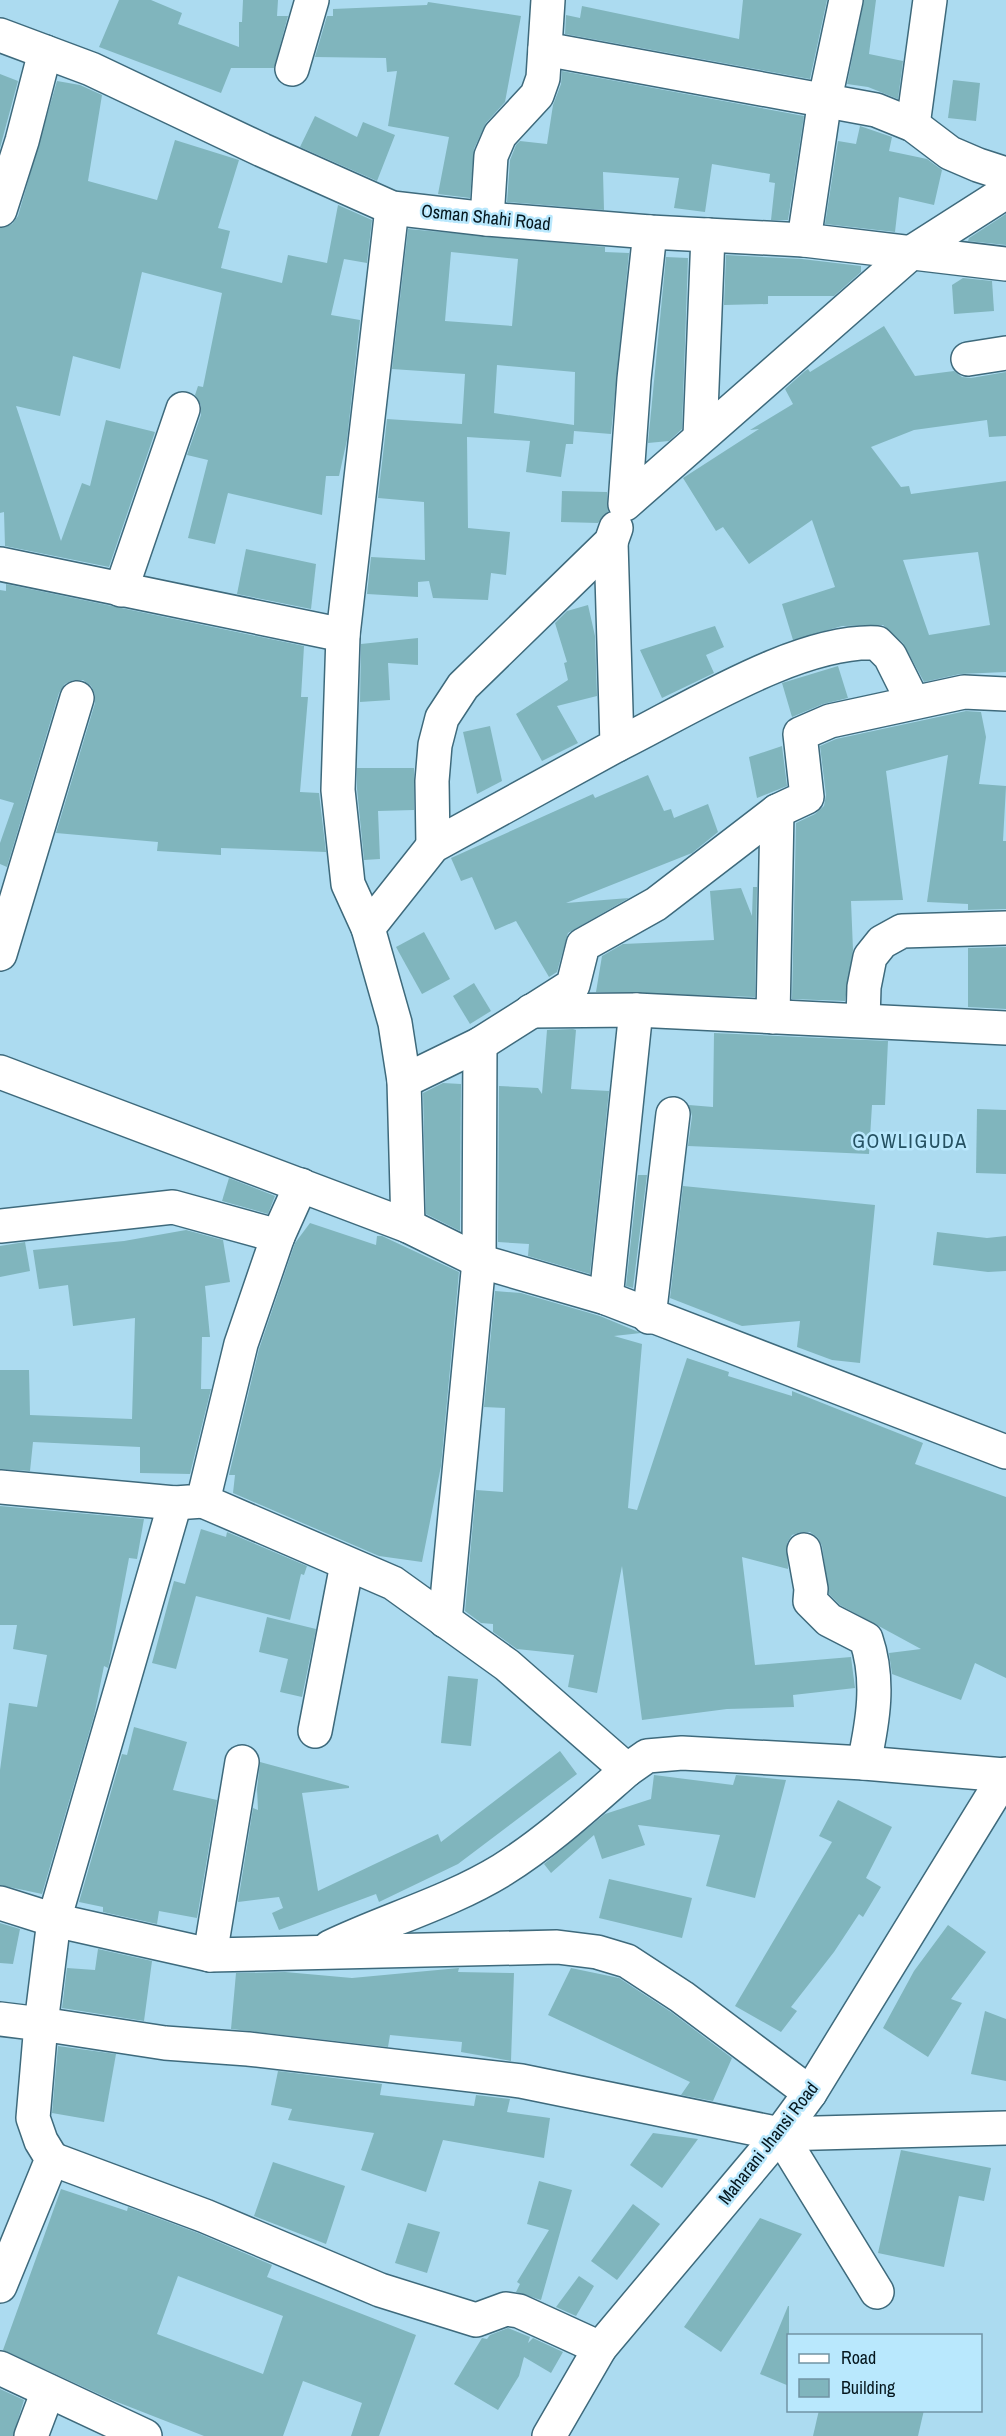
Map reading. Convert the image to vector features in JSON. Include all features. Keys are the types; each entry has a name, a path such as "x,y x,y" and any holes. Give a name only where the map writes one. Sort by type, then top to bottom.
{"street":[{"path":"291,69 312,0"},
{"path":"487,219 491,156 500,135 537,95 543,78 548,0"},
{"path":"804,240 825,99 846,0"},
{"path":"913,125 930,0"},
{"name":"Osman Shahi Road","path":"0,35 91,69 262,150 392,208 487,219 650,232 804,240 1006,264"},
{"path":"545,49 876,110 913,125 950,153 1006,174"},
{"path":"0,210 45,52"},
{"path":"625,504 912,252 1006,192"},
{"path":"392,208 343,635 338,790 348,884 368,928 395,1023 404,1081 408,1226"},
{"path":"618,745 612,542 625,504 634,379 650,232"},
{"path":"700,437 708,235"},
{"path":"969,359 1006,352"},
{"path":"121,590 183,409"},
{"path":"433,846 432,780 435,745 442,718 463,686 612,542"},
{"path":"0,564 343,635"},
{"path":"368,928 433,846 618,745 782,662 858,642 877,643 890,656 913,702"},
{"path":"404,1081 480,1044 573,985 583,945 656,904 777,811 807,797 800,734 830,721 964,692 1006,694"},
{"path":"0,954 77,698"},
{"path":"773,1017 777,811"},
{"path":"863,1020 864,987 870,957 882,942 902,931 1006,928"},
{"path":"529,1011 636,1010 1006,1028"},
{"path":"606,1298 636,1010"},
{"path":"445,1621 479,1261 480,1044"},
{"path":"0,1072 408,1226 479,1261 606,1298 649,1317 1006,1452"},
{"path":"649,1317 674,1114"},
{"path":"301,1185 278,1236 241,1344 54,1920 41,2024 33,2118 41,2141 52,2159 205,2216 380,2290 476,2320 506,2309 519,2311 600,2348"},
{"path":"0,1226 173,1207 278,1236"},
{"path":"0,1487 189,1502 393,1583 507,1665 627,1770"},
{"path":"804,1550 811,1589 810,1601 829,1620 866,1639 874,1662 873,1722 864,1763"},
{"path":"315,1731 347,1564"},
{"path":"320,1952 371,1927 460,1892 501,1870 554,1833 627,1770 647,1756 682,1753 864,1763 1006,1775"},
{"path":"210,1955 242,1762"},
{"name":"Maharani Jhansi Road","path":"549,2436 600,2348 780,2134 810,2093 1006,1775"},
{"path":"0,1903 54,1920 210,1955 557,1947 597,1952 627,1961 682,1997 810,2093"},
{"path":"0,2019 165,2043 248,2049 521,2081 780,2134 1006,2128"},
{"path":"780,2134 878,2292"},
{"path":"0,2286 52,2159"},
{"path":"0,2368 146,2436"},
{"path":"31,2436 48,2391"}],"building":[{"path":"119,0 151,0 182,13 178,24 239,47 239,22 242,22 243,0 278,0 277,16 288,16 274,68 231,68 221,93 99,47"},
{"path":"743,0 827,0 810,79 565,34 566,15 580,18 582,6 739,39"},
{"path":"864,0 876,0 869,54 903,61 898,99 868,87 847,84"},
{"path":"428,2 521,16 505,102 486,123 474,149 470,198 438,194 449,137 388,126 397,71 387,72 386,58 315,57 327,16 333,16 333,9 427,5"},
{"path":"562,71 804,116 788,220 771,220 775,183 769,182 770,174 712,164 705,212 674,208 679,178 603,172 604,210 507,202 510,160 516,145 520,141 547,144 553,105 561,84"},
{"path":"0,74 18,81 0,148"},
{"path":"953,80 980,83 976,121 948,118"},
{"path":"57,81 80,85 102,95 88,181 157,200 175,140 239,160 218,228 230,231 221,268 282,283 288,255 327,263 338,205 372,220 367,263 344,259 331,315 360,320 347,440 339,476 326,476 322,515 228,493 215,544 188,538 208,460 187,455 201,415 201,405 195,395 198,386 203,387 222,293 142,272 120,369 73,356 60,416 16,406 61,541 82,483 90,486 106,420 155,432 109,567 5,546 4,512 0,513 0,228 12,224 18,216"},
{"path":"315,116 357,137 363,122 395,135 377,181 300,147"},
{"path":"860,126 892,137 889,151 927,159 942,170 934,205 899,197 895,232 825,224 838,141 856,144"},
{"path":"1006,214 1006,245 968,241 969,238"},
{"path":"408,229 605,247 605,252 629,253 611,434 574,431 573,444 566,444 561,477 526,472 530,441 467,437 468,528 510,532 506,575 491,573 488,600 433,598 429,581 418,582 418,597 367,594 371,557 425,560 424,502 378,498 387,419 462,424 465,374 392,369","holes":["451,252 518,259 512,326 445,321","497,365 575,372 574,425 494,413"]},
{"path":"726,255 802,259 861,266 861,272 834,296 768,296 768,304 724,305"},
{"path":"666,257 688,258 682,429 669,441 648,443"},
{"path":"963,278 992,281 994,311 954,314 952,285"},
{"path":"884,326 915,376 954,371 962,377 971,378 1006,372 1006,436 989,437 987,420 914,430 871,447 901,487 909,486 911,494 1006,481 1006,672 960,674 924,682 903,643 883,625 842,626 793,640 782,604 835,587 812,520 749,564 723,527 716,531 683,478 759,429 750,430 793,404 785,389 805,371 808,369 810,372","holes":["978,552 990,625 929,635 903,560"]},
{"path":"562,491 607,492 608,512 598,523 561,522"},
{"path":"246,549 316,564 311,609 237,594"},
{"path":"6,584 304,646 301,697 308,697 300,792 319,793 326,852 221,848 221,855 157,851 158,842 56,833 95,703 95,694 91,686 83,680 73,680 65,684 59,693 7,867 0,864 0,843 14,803 0,799 0,590 6,591"},
{"path":"588,605 595,636 597,696 557,706 578,743 542,761 516,714 568,680 564,663 567,662 555,623 567,611"},
{"path":"715,626 724,647 706,655 714,673 662,698 640,650"},
{"path":"418,638 418,665 388,663 390,700 360,702 361,644"},
{"path":"838,666 848,698 823,704 792,717 782,683"},
{"path":"966,711 981,712 986,737 979,784 1006,786 1003,841 1006,841 1006,909 968,910 968,904 927,902 948,755 886,771 903,900 851,901 853,950 845,1001 792,999 796,823 815,814 824,806 826,795 820,746 836,739"},
{"path":"490,726 502,781 477,794 463,732"},
{"path":"782,746 787,786 757,798 749,757"},
{"path":"357,768 414,768 414,810 378,811 380,859 364,860"},
{"path":"648,775 664,811 671,809 674,818 708,804 718,832 692,853 566,903 629,898 568,933 557,972 549,977 516,921 495,930 472,877 461,881 451,858 593,794 595,798"},
{"path":"753,887 757,887 755,997 596,992 602,956 623,944 714,940 710,891 741,888 752,916"},
{"path":"424,932 450,979 422,994 396,947"},
{"path":"1006,947 1006,1009 968,1007 968,948"},
{"path":"474,983 491,1011 470,1024 453,996"},
{"path":"547,1030 576,1030 571,1089 609,1091 590,1274 528,1256 529,1244 498,1242 499,1086 538,1088 542,1094"},
{"path":"714,1033 888,1041 885,1105 872,1105 869,1154 688,1146 692,1116 689,1105 713,1107"},
{"path":"443,1083 461,1084 460,1231 426,1214 423,1093"},
{"path":"977,1109 1006,1110 1006,1174 976,1173"},
{"path":"638,1175 647,1175 633,1288 626,1286"},
{"path":"229,1178 275,1196 268,1214 222,1201"},
{"path":"683,1186 875,1205 860,1363 832,1360 797,1347 800,1321 742,1326 670,1298"},
{"path":"310,1223 376,1245 377,1236 382,1236 459,1272 441,1466 422,1562 379,1556 233,1493 235,1475 229,1475 259,1349 295,1243"},
{"path":"186,1230 223,1240 230,1282 205,1286 210,1337 202,1337 201,1389 211,1389 190,1474 140,1473 140,1447 33,1442 30,1471 0,1469 0,1370 29,1370 30,1415 132,1419 135,1318 73,1326 68,1285 39,1289 33,1250 124,1241"},
{"path":"937,1232 987,1238 1006,1236 1006,1271 988,1272 933,1265"},
{"path":"25,1242 30,1271 0,1277 0,1246"},
{"path":"495,1291 521,1293 600,1316 641,1333 614,1336 642,1344 628,1508 637,1510 687,1358 729,1372 728,1376 792,1396 792,1391 923,1443 915,1464 1006,1497 1006,1678 975,1663 961,1700 892,1674 889,1653 921,1649 840,1605 829,1594 822,1546 818,1538 810,1532 792,1535 787,1543 788,1569 742,1557 755,1665 851,1657 855,1688 793,1695 794,1707 727,1709 642,1720 622,1566 597,1693 568,1687 574,1655 517,1649 493,1632 493,1624 481,1623 465,1611 476,1490 503,1492 505,1408 484,1407"},
{"path":"0,1506 144,1519 137,1559 129,1558 108,1668 104,1666 94,1716 42,1894 0,1885 0,1770 9,1703 37,1707 47,1655 13,1649 17,1625 0,1625"},
{"path":"201,1529 226,1537 227,1532 307,1566 304,1575 301,1574 290,1620 196,1596 176,1669 152,1663 174,1581 185,1584"},
{"path":"267,1617 316,1629 302,1697 280,1692 288,1659 259,1652"},
{"path":"448,1676 478,1679 471,1746 441,1743"},
{"path":"134,1727 187,1742 173,1790 217,1800 197,1918 159,1911 157,1924 103,1912 103,1907 79,1902 122,1754 127,1755"},
{"path":"560,1751 577,1774 458,1864 379,1902 376,1894 279,1930 272,1913 283,1908 279,1897 238,1902 253,1808 258,1810 257,1789 260,1762 349,1786 349,1788 302,1793 318,1891 438,1834 441,1842"},
{"path":"654,1775 733,1785 736,1775 786,1780 755,1898 706,1886 720,1835 638,1825 645,1845 602,1859 594,1835 551,1873 544,1864 605,1814 651,1799"},
{"path":"838,1800 892,1827 866,1878 881,1887 863,1917 859,1914 834,1952 791,2007 797,2011 781,2032 735,2006 832,1842 819,1836"},
{"path":"609,1879 692,1898 682,1938 599,1918"},
{"path":"0,1923 20,1929 13,1964 0,1963"},
{"path":"948,1925 986,1952 951,1999 962,2003 928,2057 883,2028 914,1971"},
{"path":"98,1949 152,1961 144,2021 62,2008 67,1968 95,1970"},
{"path":"459,1968 458,1972 514,1973 511,2061 461,2052 462,2042 390,2035 388,2047 231,2029 236,1973 285,1972 352,1978"},
{"path":"571,1968 619,1978 671,2012 732,2058 713,2101 681,2095 690,2082 548,2015"},
{"path":"985,2011 1006,2019 1006,2081 971,2074"},
{"path":"58,2046 116,2054 104,2122 52,2113"},
{"path":"278,2071 382,2084 380,2095 474,2106 476,2095 510,2099 507,2112 550,2118 544,2158 443,2140 426,2192 361,2170 374,2133 288,2120 292,2109 271,2105"},
{"path":"653,2133 698,2139 662,2188 630,2165"},
{"path":"901,2150 991,2168 984,2201 959,2196 944,2267 878,2253"},
{"path":"273,2162 345,2186 326,2244 254,2216"},
{"path":"539,2181 572,2190 541,2300 516,2292 520,2284 517,2282 549,2230 527,2224"},
{"path":"61,2189 127,2211 128,2207 198,2233 272,2265 267,2277 416,2335 379,2436 351,2436 362,2403 303,2381 283,2436 204,2436 112,2400 3,2350","holes":["178,2276 283,2316 263,2374 157,2334"]},
{"path":"633,2204 660,2224 617,2280 591,2261"},
{"path":"760,2218 802,2234 721,2352 684,2327"},
{"path":"408,2223 440,2232 427,2273 395,2263"},
{"path":"579,2276 594,2286 576,2316 556,2307"},
{"path":"788,2306 789,2306 787,2385 760,2374"},
{"path":"508,2328 530,2337 528,2343 533,2338 563,2352 551,2373 524,2357 519,2376 498,2410 454,2384 482,2338 487,2339 490,2335"},
{"path":"0,2389 24,2400 13,2436 0,2436"},
{"path":"819,2412 924,2412 918,2436 813,2436"}],"district":[{"name":"GOWLIGUDA","path":"910,1140"}]}
